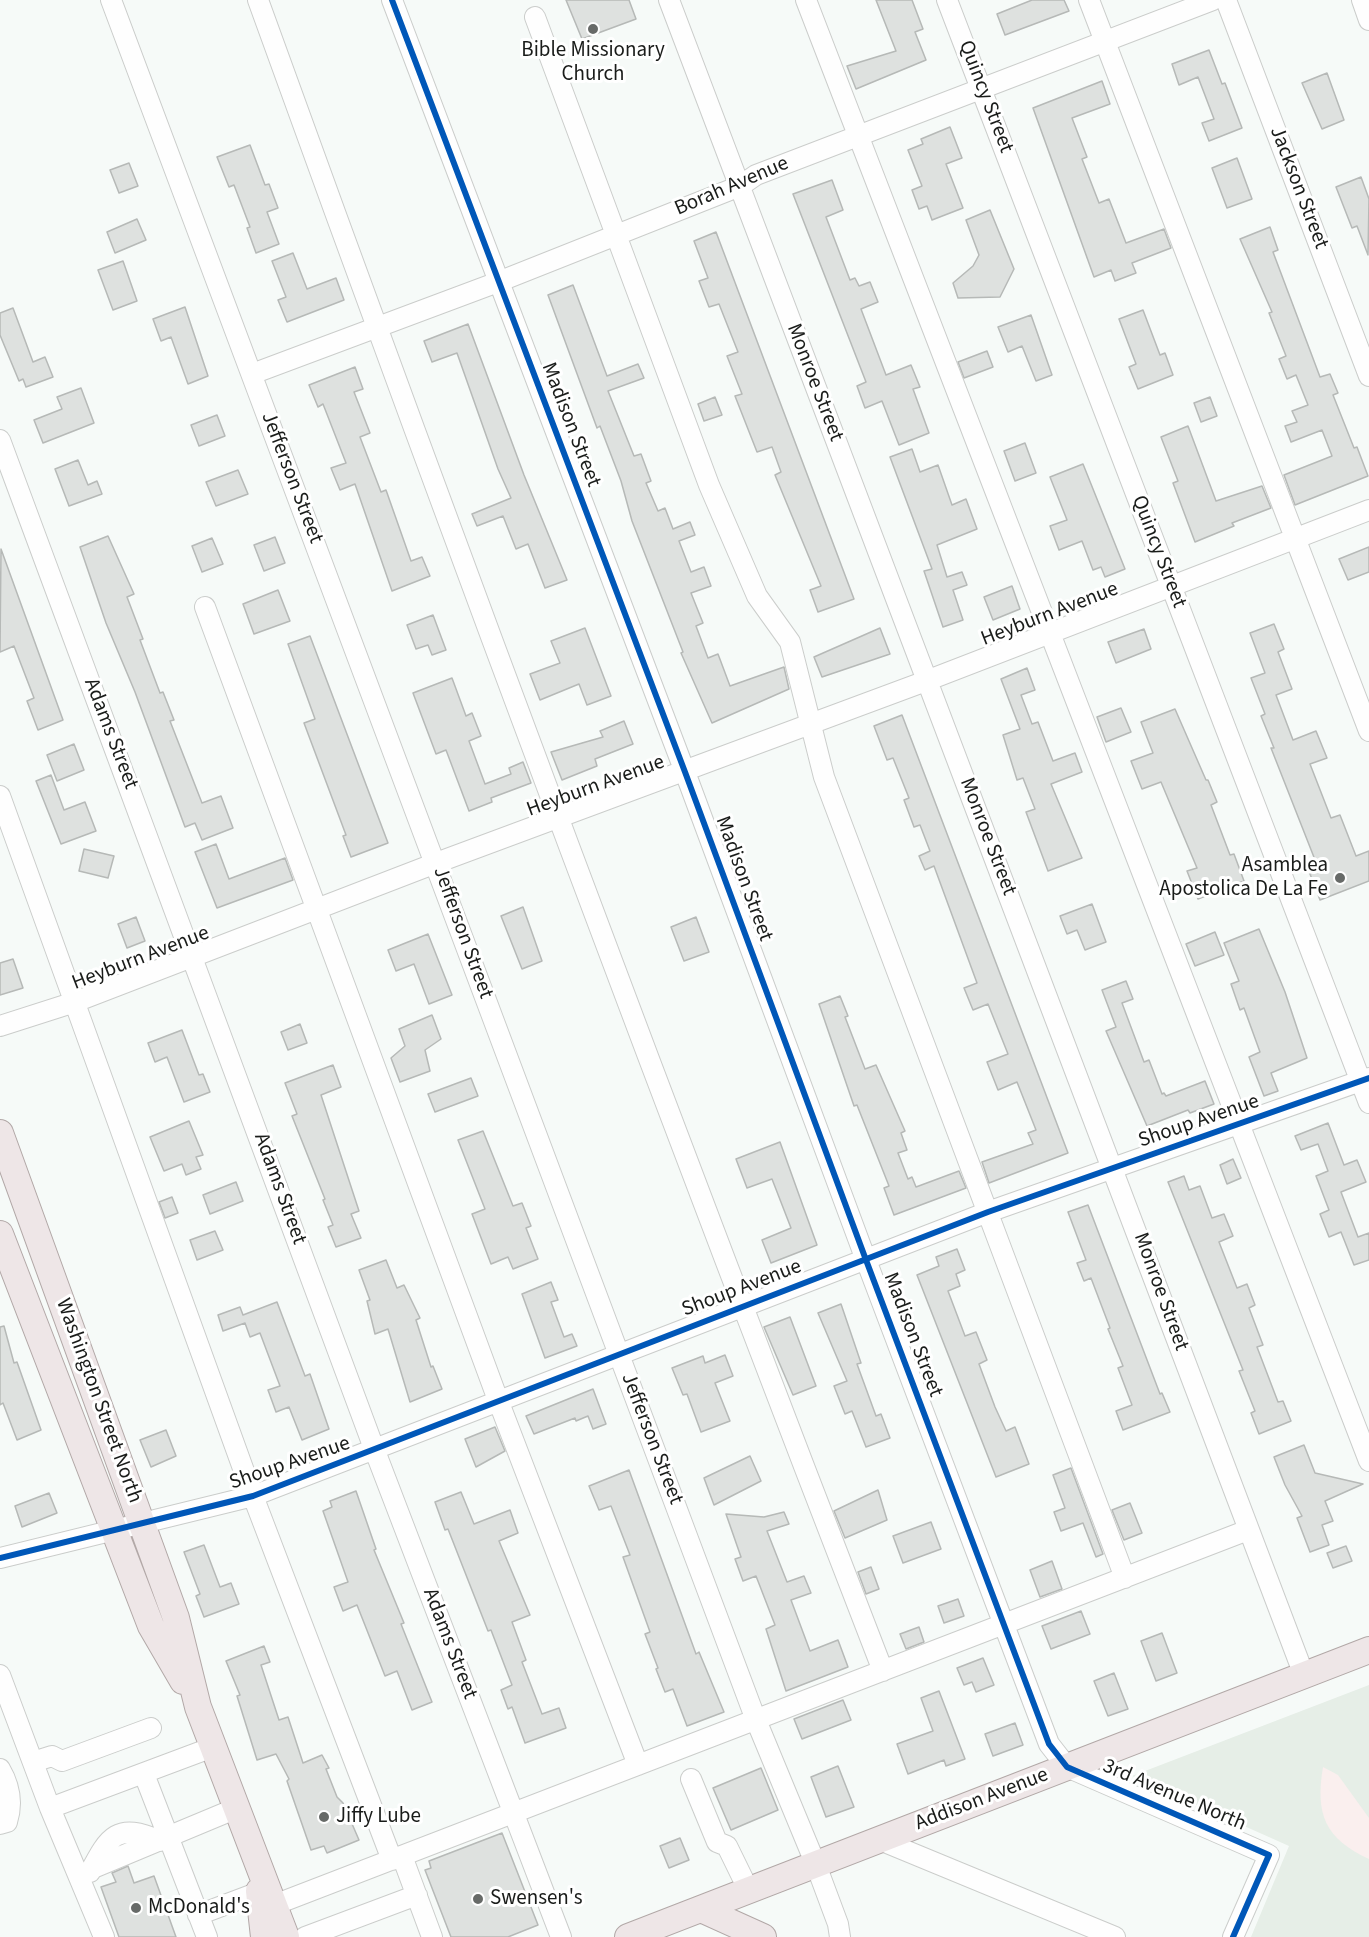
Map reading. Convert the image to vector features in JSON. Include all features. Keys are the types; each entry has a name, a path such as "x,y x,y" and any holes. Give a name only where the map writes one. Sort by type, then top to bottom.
{"main road":[{"name":"Washington Street North","path":"0,1133 128,1527 151,1626 198,1707 237,1808 265,1891 286,1937"},
{"name":"Washington Street North","path":"0,1234 128,1527"},
{"name":"Addison Avenue","path":"628,1937 1369,1650"},
{"path":"264,1937 265,1891"},
{"path":"701,1909 763,1937"}],"street":[{"name":"Jefferson Street","path":"111,0 756,1720 816,1865 838,1924 840,1937"},
{"path":"258,0 376,327 558,818 882,1671"},
{"name":"Madison Street","path":"392,0 685,772 1049,1744 1067,1767"},
{"name":"Monroe Street","path":"669,0 1304,1675"},
{"path":"806,0 1369,1461"},
{"name":"Quincy Street","path":"947,0 1171,585 1365,1080 1369,1103"},
{"path":"1089,0 1369,731"},
{"name":"Borah Avenue","path":"252,374 498,282 740,186 756,175 1213,0"},
{"name":"Jackson Street","path":"1226,0 1369,376"},
{"path":"1362,0 1369,20"},
{"path":"535,17 614,236 709,485 758,596 790,642 824,777 1125,1578"},
{"name":"Adams Street","path":"0,440 194,957 375,1451 561,1937"},
{"name":"Heyburn Avenue","path":"0,1026 75,1002 436,863 926,681 1369,510"},
{"path":"205,607 498,1400 638,1765"},
{"path":"0,796 253,1496 397,1858 417,1895 432,1937"},
{"name":"Shoup Avenue","path":"0,1558 253,1496 375,1451 498,1400 988,1212 1365,1080"},
{"path":"198,1915 265,1891 397,1858 1248,1530"},
{"path":"0,1675 50,1808 104,1937"},
{"path":"33,1762 52,1756 62,1761 151,1728"},
{"path":"50,1808 213,1747"},
{"name":"3rd Avenue North","path":"1067,1767 1269,1855 1233,1937"},
{"path":"0,1769 10,1791 11,1805 7,1822 0,1824"},
{"path":"144,1774 164,1838 207,1937"},
{"path":"691,1779 717,1842 727,1846 749,1891"},
{"path":"84,1885 93,1868 237,1808"},
{"path":"880,1840 1115,1937"},
{"path":"305,1937 335,1932 417,1895"}],"shaded area":[{"path":"1369,1685 1369,1937 1251,1937 1289,1846 1132,1776"},
{"path":"1323,1767 1338,1775 1369,1818 1369,1859 1342,1843 1326,1823 1321,1798"}],"building":[{"name":"Bible Missionary Church","path":"566,0 629,0 636,19 582,39"},
{"path":"876,0 912,0 923,29 915,32 926,60 856,89 847,66 896,51"},
{"path":"1032,0 1064,0 1069,11 1005,35 997,14"},
{"path":"1209,50 1222,84 1225,83 1242,128 1209,141 1202,123 1214,119 1198,77 1179,85 1172,64"},
{"path":"1327,73 1344,120 1322,129 1302,83"},
{"path":"1102,81 1110,104 1072,118 1087,157 1082,159 1099,203 1109,199 1126,243 1164,229 1171,248 1132,263 1136,273 1115,281 1111,270 1094,277 1033,108"},
{"path":"950,127 962,158 946,164 963,208 932,220 927,206 919,209 912,190 922,186 908,150 923,144 921,139"},
{"path":"250,145 265,185 269,184 278,208 267,212 279,244 256,253 247,228 250,227 234,185 229,187 217,157"},
{"path":"1237,158 1252,199 1227,208 1212,168"},
{"path":"129,163 138,186 119,193 110,170"},
{"path":"1361,177 1369,199 1368,255 1357,226 1352,228 1336,187"},
{"path":"832,180 843,210 826,217 850,280 855,278 859,286 870,282 878,302 861,309 886,375 911,365 920,387 913,389 929,433 899,445 882,401 865,408 857,386 866,382 793,194"},
{"path":"990,210 1014,269 1000,297 958,298 953,283 973,266 979,255 966,220"},
{"path":"137,219 146,240 115,253 107,232"},
{"path":"1270,227 1278,250 1273,252 1320,377 1330,374 1338,393 1333,395 1368,476 1295,505 1284,475 1332,456 1322,430 1291,442 1285,426 1297,422 1292,411 1308,405 1296,375 1287,379 1279,359 1286,356 1269,313 1272,312 1240,239"},
{"path":"716,232 854,599 818,612 810,590 821,586 775,475 781,472 772,447 757,452 735,396 742,394 727,356 738,352 719,304 709,307 699,281 708,278 694,241"},
{"path":"293,253 307,289 336,278 344,300 287,322 278,300 286,297 272,261"},
{"path":"123,261 137,301 113,310 98,270"},
{"path":"573,285 607,376 638,364 644,378 608,391 634,456 641,454 651,481 646,483 658,511 665,508 673,529 690,522 695,535 679,541 691,572 704,567 711,586 691,593 703,623 696,626 708,658 718,654 730,686 784,667 789,689 712,723 681,653 683,652 632,521 621,481 600,426 597,428 548,295"},
{"path":"185,307 208,376 188,384 171,337 161,341 153,319"},
{"path":"13,308 33,362 45,357 53,377 26,387 23,379 19,381 0,335 0,313"},
{"path":"1143,310 1160,355 1165,353 1173,375 1138,389 1129,367 1136,364 1119,319"},
{"path":"1031,315 1052,375 1036,381 1022,346 1008,352 998,327"},
{"path":"468,324 524,475 567,580 545,588 528,544 516,549 503,516 477,526 472,514 511,498 498,469 457,353 432,362 424,341"},
{"path":"987,351 993,367 964,378 958,362"},
{"path":"355,367 363,389 354,392 370,433 360,437 381,492 386,490 411,561 422,557 430,576 392,591 355,484 340,490 331,468 346,463 323,404 318,407 309,385"},
{"path":"81,388 94,423 43,443 34,420 62,409 57,397"},
{"path":"715,397 722,415 704,421 698,404"},
{"path":"1210,397 1217,416 1201,422 1194,403"},
{"path":"217,415 225,436 199,446 191,425"},
{"path":"1188,426 1216,501 1262,486 1271,508 1232,523 1234,526 1195,542 1173,483 1178,481 1161,437"},
{"path":"1025,443 1036,473 1015,481 1004,451"},
{"path":"912,449 920,472 938,465 952,505 966,499 977,529 937,545 947,577 962,572 967,585 953,590 963,620 943,627 924,571 932,569 890,457"},
{"path":"78,460 88,485 97,481 102,494 69,506 55,469"},
{"path":"1083,464 1125,569 1105,577 1101,567 1093,570 1082,541 1059,550 1050,526 1067,520 1050,477"},
{"path":"238,470 248,494 216,506 206,482"},
{"path":"108,536 134,594 127,597 143,639 140,640 160,693 163,692 174,720 170,721 202,803 221,796 233,828 202,840 195,823 185,827 135,692 106,623 80,547"},
{"path":"275,537 285,563 264,571 254,545"},
{"path":"212,538 223,564 202,572 192,546"},
{"path":"1369,547 1369,572 1348,580 1339,559"},
{"path":"1,549 63,720 38,730 27,701 34,698 14,646 0,652"},
{"path":"1012,586 1020,609 993,620 984,597"},
{"path":"278,590 290,621 254,634 243,604"},
{"path":"433,615 446,650 432,655 428,645 416,649 407,625"},
{"path":"1274,624 1284,649 1278,652 1292,689 1276,695 1293,740 1316,731 1327,758 1310,764 1331,818 1340,815 1356,856 1369,851 1369,881 1320,900 1310,874 1319,870 1271,748 1274,748 1261,716 1265,714 1251,678 1265,673 1250,633"},
{"path":"585,628 611,696 587,705 579,684 540,700 530,674 560,663 551,641"},
{"path":"880,628 890,654 822,677 814,657"},
{"path":"1144,629 1151,649 1116,663 1108,642"},
{"path":"310,636 388,843 351,857 343,836 346,835 304,723 315,719 288,644"},
{"path":"1027,668 1035,690 1021,695 1032,724 1038,722 1053,761 1075,753 1082,772 1051,784 1082,858 1048,871 1026,812 1035,809 1023,778 1017,780 1003,735 1020,729 1001,679"},
{"path":"452,678 466,716 472,713 481,736 469,741 485,784 511,774 509,768 523,762 531,783 491,798 492,802 469,811 446,750 436,754 413,693"},
{"path":"1121,708 1131,732 1106,742 1097,717"},
{"path":"1175,709 1217,802 1211,805 1230,855 1234,854 1244,881 1198,899 1187,871 1197,868 1161,782 1142,789 1131,761 1153,753 1141,722"},
{"path":"902,715 1068,1153 989,1183 982,1162 1033,1144 1028,1133 1036,1130 1017,1082 998,1090 987,1062 1008,1054 988,1004 973,1010 964,988 977,983 934,866 925,870 919,856 930,851 920,825 914,827 904,800 909,798 893,758 887,760 874,726"},
{"path":"624,721 633,744 595,759 597,766 562,780 551,752 603,737 600,731"},
{"path":"74,744 84,770 57,781 47,755"},
{"path":"51,775 64,810 85,802 96,831 61,844 36,781"},
{"path":"216,844 229,879 285,858 293,880 217,908 195,852"},
{"path":"84,849 114,856 108,878 79,871"},
{"path":"1092,904 1106,942 1085,950 1077,930 1067,934 1060,916"},
{"path":"523,907 542,961 522,969 501,916"},
{"path":"136,917 145,941 127,948 118,924"},
{"path":"696,917 709,952 684,961 671,927"},
{"path":"1259,929 1285,992 1307,1058 1271,1073 1278,1091 1264,1096 1249,1057 1260,1052 1244,1008 1240,1010 1231,984 1239,981 1224,943"},
{"path":"1215,932 1224,955 1195,966 1186,944"},
{"path":"428,934 452,995 429,1004 414,964 396,971 388,950"},
{"path":"13,959 23,988 0,995 0,963"},
{"path":"1126,981 1133,999 1122,1003 1144,1062 1149,1060 1162,1094 1166,1096 1205,1081 1214,1104 1190,1113 1188,1110 1147,1126 1106,1031 1116,1027 1102,990"},
{"path":"840,996 848,1016 845,1017 865,1069 876,1065 905,1131 901,1133 907,1150 898,1153 908,1179 912,1177 916,1187 959,1171 966,1188 894,1215 884,1188 889,1186 857,1105 854,1106 819,1004"},
{"path":"432,1015 441,1039 425,1050 430,1071 400,1082 391,1058 405,1046 399,1029"},
{"path":"300,1024 307,1043 288,1050 281,1032"},
{"path":"182,1030 199,1075 203,1074 210,1092 184,1102 167,1057 155,1062 148,1043"},
{"path":"333,1065 341,1087 321,1095 359,1211 351,1214 361,1238 336,1247 328,1227 333,1225 323,1200 325,1199 292,1116 297,1114 285,1083"},
{"path":"471,1078 478,1096 435,1112 428,1094"},
{"path":"189,1121 203,1155 196,1157 201,1169 186,1175 182,1164 164,1171 150,1137"},
{"path":"1328,1123 1344,1165 1357,1160 1366,1182 1341,1192 1358,1237 1369,1233 1369,1260 1354,1265 1341,1232 1329,1237 1320,1214 1329,1210 1316,1176 1328,1171 1318,1144 1301,1150 1295,1136"},
{"path":"483,1131 513,1206 522,1203 531,1226 526,1228 538,1259 513,1269 508,1257 491,1264 472,1214 485,1209 458,1140"},
{"path":"780,1142 817,1245 771,1263 762,1240 791,1228 772,1179 747,1188 736,1159"},
{"path":"1233,1159 1241,1178 1227,1184 1220,1165"},
{"path":"1184,1176 1189,1190 1200,1186 1212,1218 1224,1214 1233,1236 1219,1242 1237,1288 1247,1284 1255,1305 1249,1308 1263,1345 1257,1347 1278,1402 1283,1401 1291,1421 1259,1434 1251,1413 1255,1411 1239,1371 1243,1370 1168,1182"},
{"path":"236,1182 243,1201 210,1214 203,1195"},
{"path":"172,1197 178,1213 165,1218 159,1202"},
{"path":"1088,1205 1160,1394 1162,1393 1170,1412 1123,1430 1116,1411 1132,1405 1118,1368 1123,1366 1091,1278 1084,1281 1077,1263 1086,1260 1068,1212"},
{"path":"215,1231 223,1250 197,1260 190,1240"},
{"path":"957,1249 965,1270 956,1274 960,1286 948,1291 965,1336 976,1332 987,1360 979,1364 995,1407 1006,1431 1015,1427 1029,1464 996,1477 917,1275 939,1266 936,1257"},
{"path":"386,1260 397,1288 404,1285 420,1318 416,1320 431,1367 433,1366 442,1389 410,1402 388,1329 375,1334 367,1301 370,1300 359,1270"},
{"path":"551,1282 558,1300 551,1302 564,1337 572,1334 577,1346 545,1358 522,1294"},
{"path":"277,1302 305,1376 310,1374 329,1429 302,1440 289,1407 276,1412 268,1390 280,1386 260,1333 250,1337 245,1323 223,1331 218,1315 240,1307 243,1315"},
{"path":"841,1304 861,1363 857,1364 876,1416 881,1414 890,1438 866,1447 852,1411 845,1414 834,1386 847,1381 818,1313"},
{"path":"790,1317 816,1386 793,1395 764,1327"},
{"path":"4,1326 14,1363 17,1362 41,1430 17,1440 3,1403 0,1405 0,1327"},
{"path":"725,1355 733,1376 715,1383 730,1421 701,1432 687,1394 683,1395 672,1368 703,1356 705,1363"},
{"path":"593,1389 606,1424 593,1429 588,1416 576,1421 575,1418 534,1434 526,1416"},
{"path":"495,1427 505,1451 476,1467 465,1439"},
{"path":"166,1430 176,1456 151,1467 140,1440"},
{"path":"1304,1445 1315,1473 1363,1484 1325,1501 1333,1521 1322,1525 1329,1545 1310,1552 1297,1518 1302,1516 1285,1485 1274,1457"},
{"path":"750,1456 761,1481 714,1505 704,1478"},
{"path":"1071,1468 1103,1554 1096,1557 1083,1523 1061,1531 1054,1512 1065,1508 1053,1475"},
{"path":"629,1470 696,1654 699,1652 724,1712 687,1726 673,1689 665,1692 656,1669 658,1668 645,1634 650,1632 623,1557 630,1555 611,1506 599,1510 589,1486"},
{"path":"878,1490 887,1520 845,1538 834,1511"},
{"path":"356,1491 376,1549 374,1550 404,1623 401,1624 432,1702 412,1710 397,1671 385,1676 357,1605 343,1611 334,1587 348,1582 323,1511 332,1507 330,1501"},
{"path":"461,1492 474,1524 510,1510 518,1533 499,1541 530,1615 512,1622 526,1660 522,1662 542,1714 559,1708 566,1728 525,1743 512,1707 508,1709 501,1690 512,1685 491,1630 488,1631 435,1502"},
{"path":"49,1493 57,1513 22,1527 15,1506"},
{"path":"1130,1503 1142,1533 1124,1540 1112,1510"},
{"path":"784,1512 789,1524 767,1531 787,1582 804,1576 811,1593 791,1600 810,1651 838,1640 848,1667 786,1691 766,1629 775,1625 756,1576 743,1581 735,1559 741,1557 726,1514 764,1517"},
{"path":"931,1522 941,1549 903,1563 893,1536"},
{"path":"204,1545 220,1587 231,1583 239,1604 204,1617 196,1596 200,1594 184,1552"},
{"path":"1346,1546 1352,1561 1333,1568 1327,1553"},
{"path":"1052,1561 1062,1589 1040,1597 1030,1570"},
{"path":"871,1567 879,1589 866,1594 858,1572"},
{"path":"958,1599 964,1616 944,1623 938,1606"},
{"path":"1081,1611 1090,1634 1051,1649 1042,1626"},
{"path":"919,1627 924,1642 906,1649 900,1634"},
{"path":"1162,1633 1177,1673 1156,1681 1141,1641"},
{"path":"264,1646 270,1662 261,1665 279,1720 288,1717 303,1763 322,1755 329,1768 326,1769 337,1797 343,1803 359,1840 327,1853 324,1846 311,1850 287,1781 289,1779 276,1754 257,1760 237,1696 240,1695 226,1661"},
{"path":"983,1658 994,1685 976,1692 972,1682 964,1685 957,1668"},
{"path":"1114,1673 1128,1709 1108,1716 1094,1681"},
{"path":"939,1691 965,1759 946,1766 944,1760 908,1774 897,1744 933,1731 921,1698"},
{"path":"843,1700 851,1720 802,1739 794,1719"},
{"path":"1015,1723 1023,1745 993,1756 985,1734"},
{"path":"838,1766 854,1807 826,1817 811,1777"},
{"path":"761,1768 778,1810 731,1830 713,1788"},
{"path":"502,1833 538,1925 508,1937 451,1937 425,1870 431,1868 429,1861"},
{"path":"680,1838 689,1860 669,1868 660,1846"},
{"path":"128,1866 134,1883 154,1876 176,1937 119,1937 101,1887 116,1882 112,1873"}],"cycle path":[{"path":"392,0 685,772 1049,1744 1067,1767 1269,1855 1233,1937"},
{"path":"0,1558 253,1496 988,1212 1369,1078"}],"place":[{"name":"Bible Missionary Church","path":"593,29"},
{"name":"Asamblea Apostolica De La Fe","path":"1340,878"},
{"name":"Jiffy Lube","path":"324,1817"},
{"name":"Swensen's","path":"478,1899"},
{"name":"McDonald's","path":"136,1908"}]}
